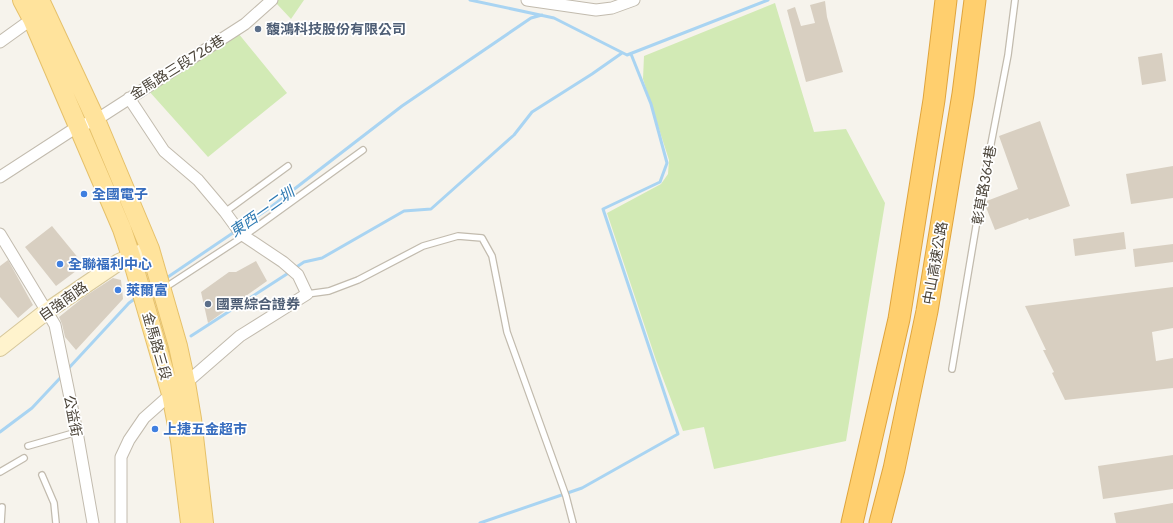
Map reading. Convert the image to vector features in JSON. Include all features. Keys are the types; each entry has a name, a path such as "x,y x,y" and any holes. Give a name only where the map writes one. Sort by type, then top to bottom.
{"highway":[{"name":"中山高速公路","path":"852,523 899,319 934,100 946,0"},
{"name":"中山高速公路","path":"880,523 894,469 927,311 963,94 974,0"}],"main road":[{"name":"金馬路三段","path":"22,0 32,19 122,229 131,256 171,394 180,440 190,523"},
{"name":"金馬路三段","path":"40,0 96,120 150,249 178,346 186,383 192,419 204,523"}],"street":[{"name":"金馬路三段726巷","path":"0,177 77,127 96,120 246,24 272,0"},
{"path":"527,0 596,10 612,8 634,0"},
{"path":"0,42 32,19"},
{"path":"121,523 121,457 129,440 144,418 240,336 307,294 298,275 242,235 198,180 164,151 129,98"},
{"name":"公益街","path":"0,234 55,325 77,432 93,523"},
{"name":"自強南路","path":"0,348 47,311 119,262 150,249"}],"lane":[{"name":"彰草路364巷","path":"952,369 982,191 1008,55 1015,0"},
{"path":"162,290 363,150"},
{"path":"225,212 288,166"},
{"path":"307,294 329,291 358,280 423,246 458,236 482,238 492,256 507,332 564,490 573,523"},
{"path":"28,446 77,432"},
{"path":"0,472 24,458"},
{"path":"42,475 54,503 56,523"},
{"path":"2,507 2,523"}],"green space":[{"path":"278,0 304,0 291,19 276,3"},
{"path":"775,3 814,132 846,129 885,203 846,441 714,469 704,427 683,431 656,360 607,213 661,184 668,174 669,160 643,79 644,56"},
{"path":"238,33 287,93 208,157 148,90"}],"building":[{"path":"825,1 827,17 843,72 806,82 787,10 795,7 801,26 815,23 810,5"},
{"path":"1162,53 1166,81 1142,85 1138,57"},
{"path":"1040,121 1070,206 1029,220 1028,218 995,230 984,202 1018,189 999,136"},
{"path":"1173,166 1173,198 1131,204 1126,174"},
{"path":"52,226 84,265 56,286 25,247"},
{"path":"1124,232 1126,249 1075,256 1073,239"},
{"path":"1173,244 1173,262 1135,267 1133,249"},
{"path":"8,260 33,305 18,318 0,297 0,266"},
{"path":"256,261 267,281 208,323 201,292 229,272 236,272"},
{"path":"113,278 121,280 123,299 76,350 65,337 59,317 84,297"},
{"path":"1173,287 1173,328 1152,332 1156,361 1173,358 1173,388 1065,400 1052,373 1054,372 1043,350 1046,350 1025,306"},
{"path":"1173,455 1173,489 1103,499 1098,466"},
{"path":"1173,503 1173,523 1116,523 1114,513"}],"waterway":[{"path":"470,0 554,18 627,55 768,0"},
{"name":"東西一二圳","path":"165,279 271,207 402,106 531,18 542,15"},
{"path":"295,268 304,262 322,258 404,211 431,209 514,135 532,112 622,53"},
{"path":"480,523 582,488 678,434 603,209 660,182 667,163 651,104 631,54"},
{"path":"191,336 290,272"},
{"name":"東西一二圳","path":"67,370 129,303 136,298"},
{"name":"東西一二圳","path":"0,432 32,408 62,376"}],"place":[{"name":"馥鴻科技股份有限公司","path":"258,29"},
{"name":"全國電子","path":"84,194"},
{"name":"全聯福利中心","path":"60,264"},
{"name":"萊爾富","path":"118,290"},
{"name":"國票綜合證券","path":"208,304"},
{"name":"上捷五金超市","path":"155,429"}]}
